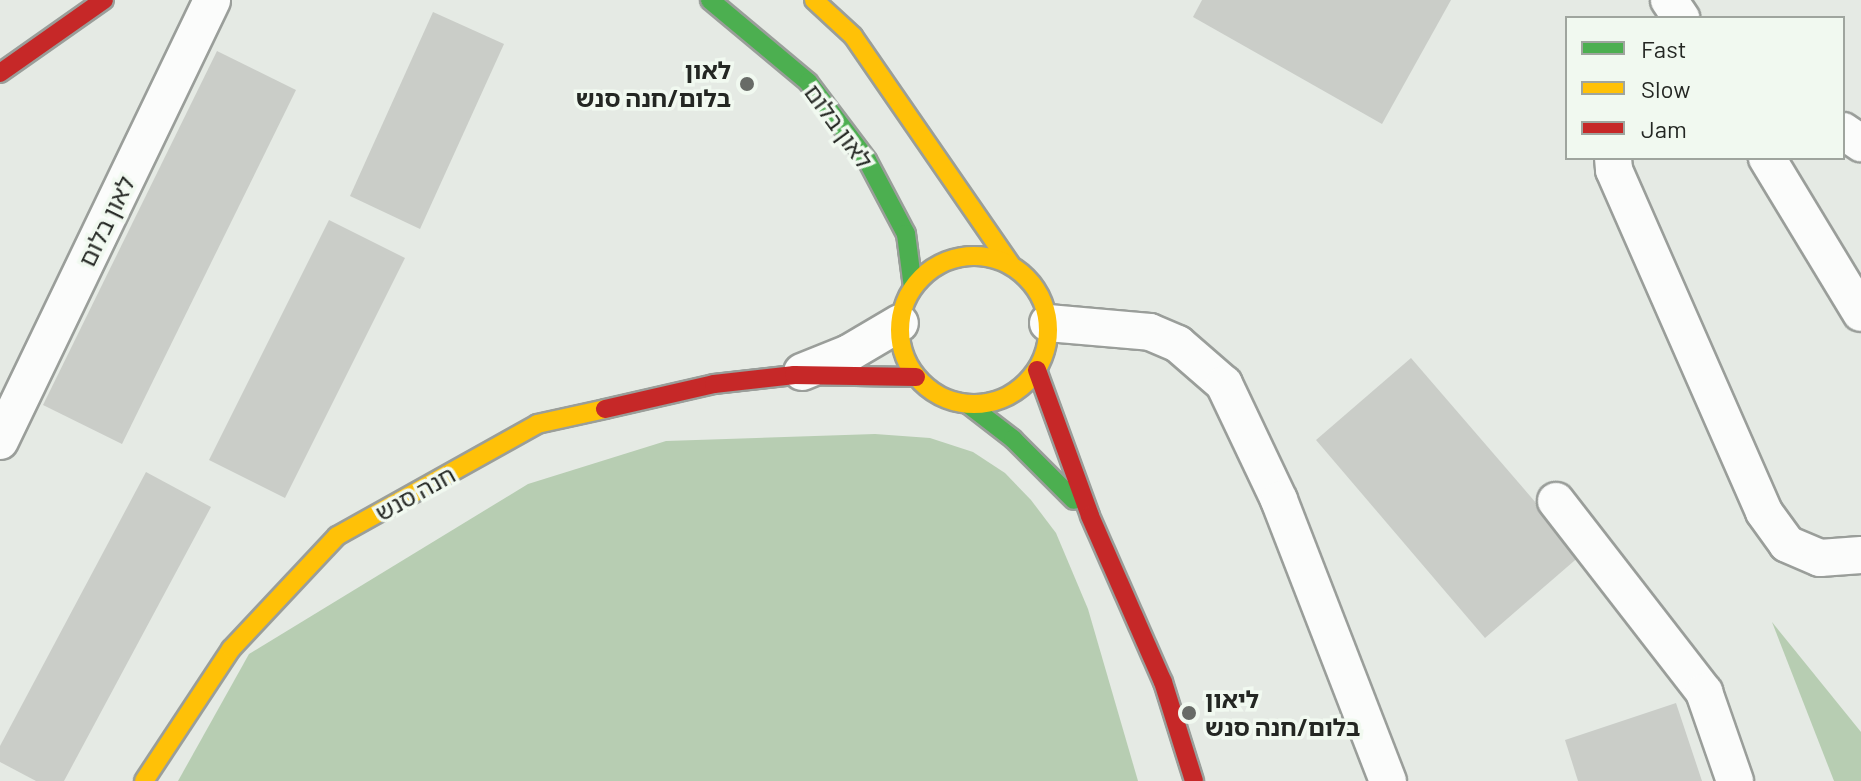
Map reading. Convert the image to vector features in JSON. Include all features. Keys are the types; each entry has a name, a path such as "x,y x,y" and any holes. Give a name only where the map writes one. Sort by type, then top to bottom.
{"street":[{"path":"0,73 104,0"},
{"name":"לאון בלום","path":"0,441 212,0"},
{"name":"לאון בלום","path":"710,0 808,82 867,160 906,234 913,287"},
{"path":"814,0 853,36 1011,265 1037,289 1048,323 1048,339 1037,370 1008,396 969,405 950,401 916,377 903,352 900,323 913,287 929,271 958,258 991,257 1011,265"},
{"path":"1614,160 1764,512 1787,544 1820,558 1861,555"},
{"path":"1768,160 1861,313"},
{"name":"חנה סנש","path":"794,375 849,353 900,323"},
{"path":"1048,323 1150,332 1178,344 1224,384 1279,500 1388,781"},
{"path":"1037,370 1090,516 1163,682 1194,781"},
{"name":"חנה סנש","path":"144,781 231,649 337,536 537,424 684,389 794,375 916,377"},
{"path":"969,405 1042,465 1090,516"},
{"path":"1556,501 1704,692 1735,781"}],"green space":[{"path":"875,434 930,438 973,452 1005,473 1031,500 1056,533 1088,609 1138,781 178,781 249,654 528,484 666,441"},
{"path":"1772,622 1861,732 1861,781 1834,781"}],"building":[{"path":"1202,0 1451,0 1382,124 1193,17"},
{"path":"433,12 504,44 420,229 350,196"},
{"path":"217,51 296,90 122,444 43,405"},
{"path":"329,220 405,258 285,498 209,460"},
{"path":"1411,358 1581,555 1485,638 1316,440"},
{"path":"146,472 211,507 64,781 36,781 0,762 0,746"},
{"path":"1676,703 1702,781 1578,781 1565,740"}],"traffic: fast":[{"path":"710,0 808,82 867,160 906,234 913,287"},
{"path":"969,405 1013,439 1074,500"}],"traffic: slow":[{"path":"814,0 853,36 1011,265"},
{"path":"974,256 1002,261 1026,278 1043,302 1048,330 1043,358 1026,382 1002,399 974,404 946,399 922,382 905,358 900,330 905,302 922,278 946,261 974,256"},
{"path":"144,781 231,649 337,536 537,424 605,409"}],"traffic: jam":[{"path":"0,73 104,0"},
{"path":"1037,370 1090,516 1163,682 1194,781"},
{"path":"605,409 714,384 794,375 916,377"}],"place":[{"name":"לאון בלום/חנה סנש","path":"747,84"},
{"name":"ליאון בלום/חנה סנש","path":"1189,713"}]}
